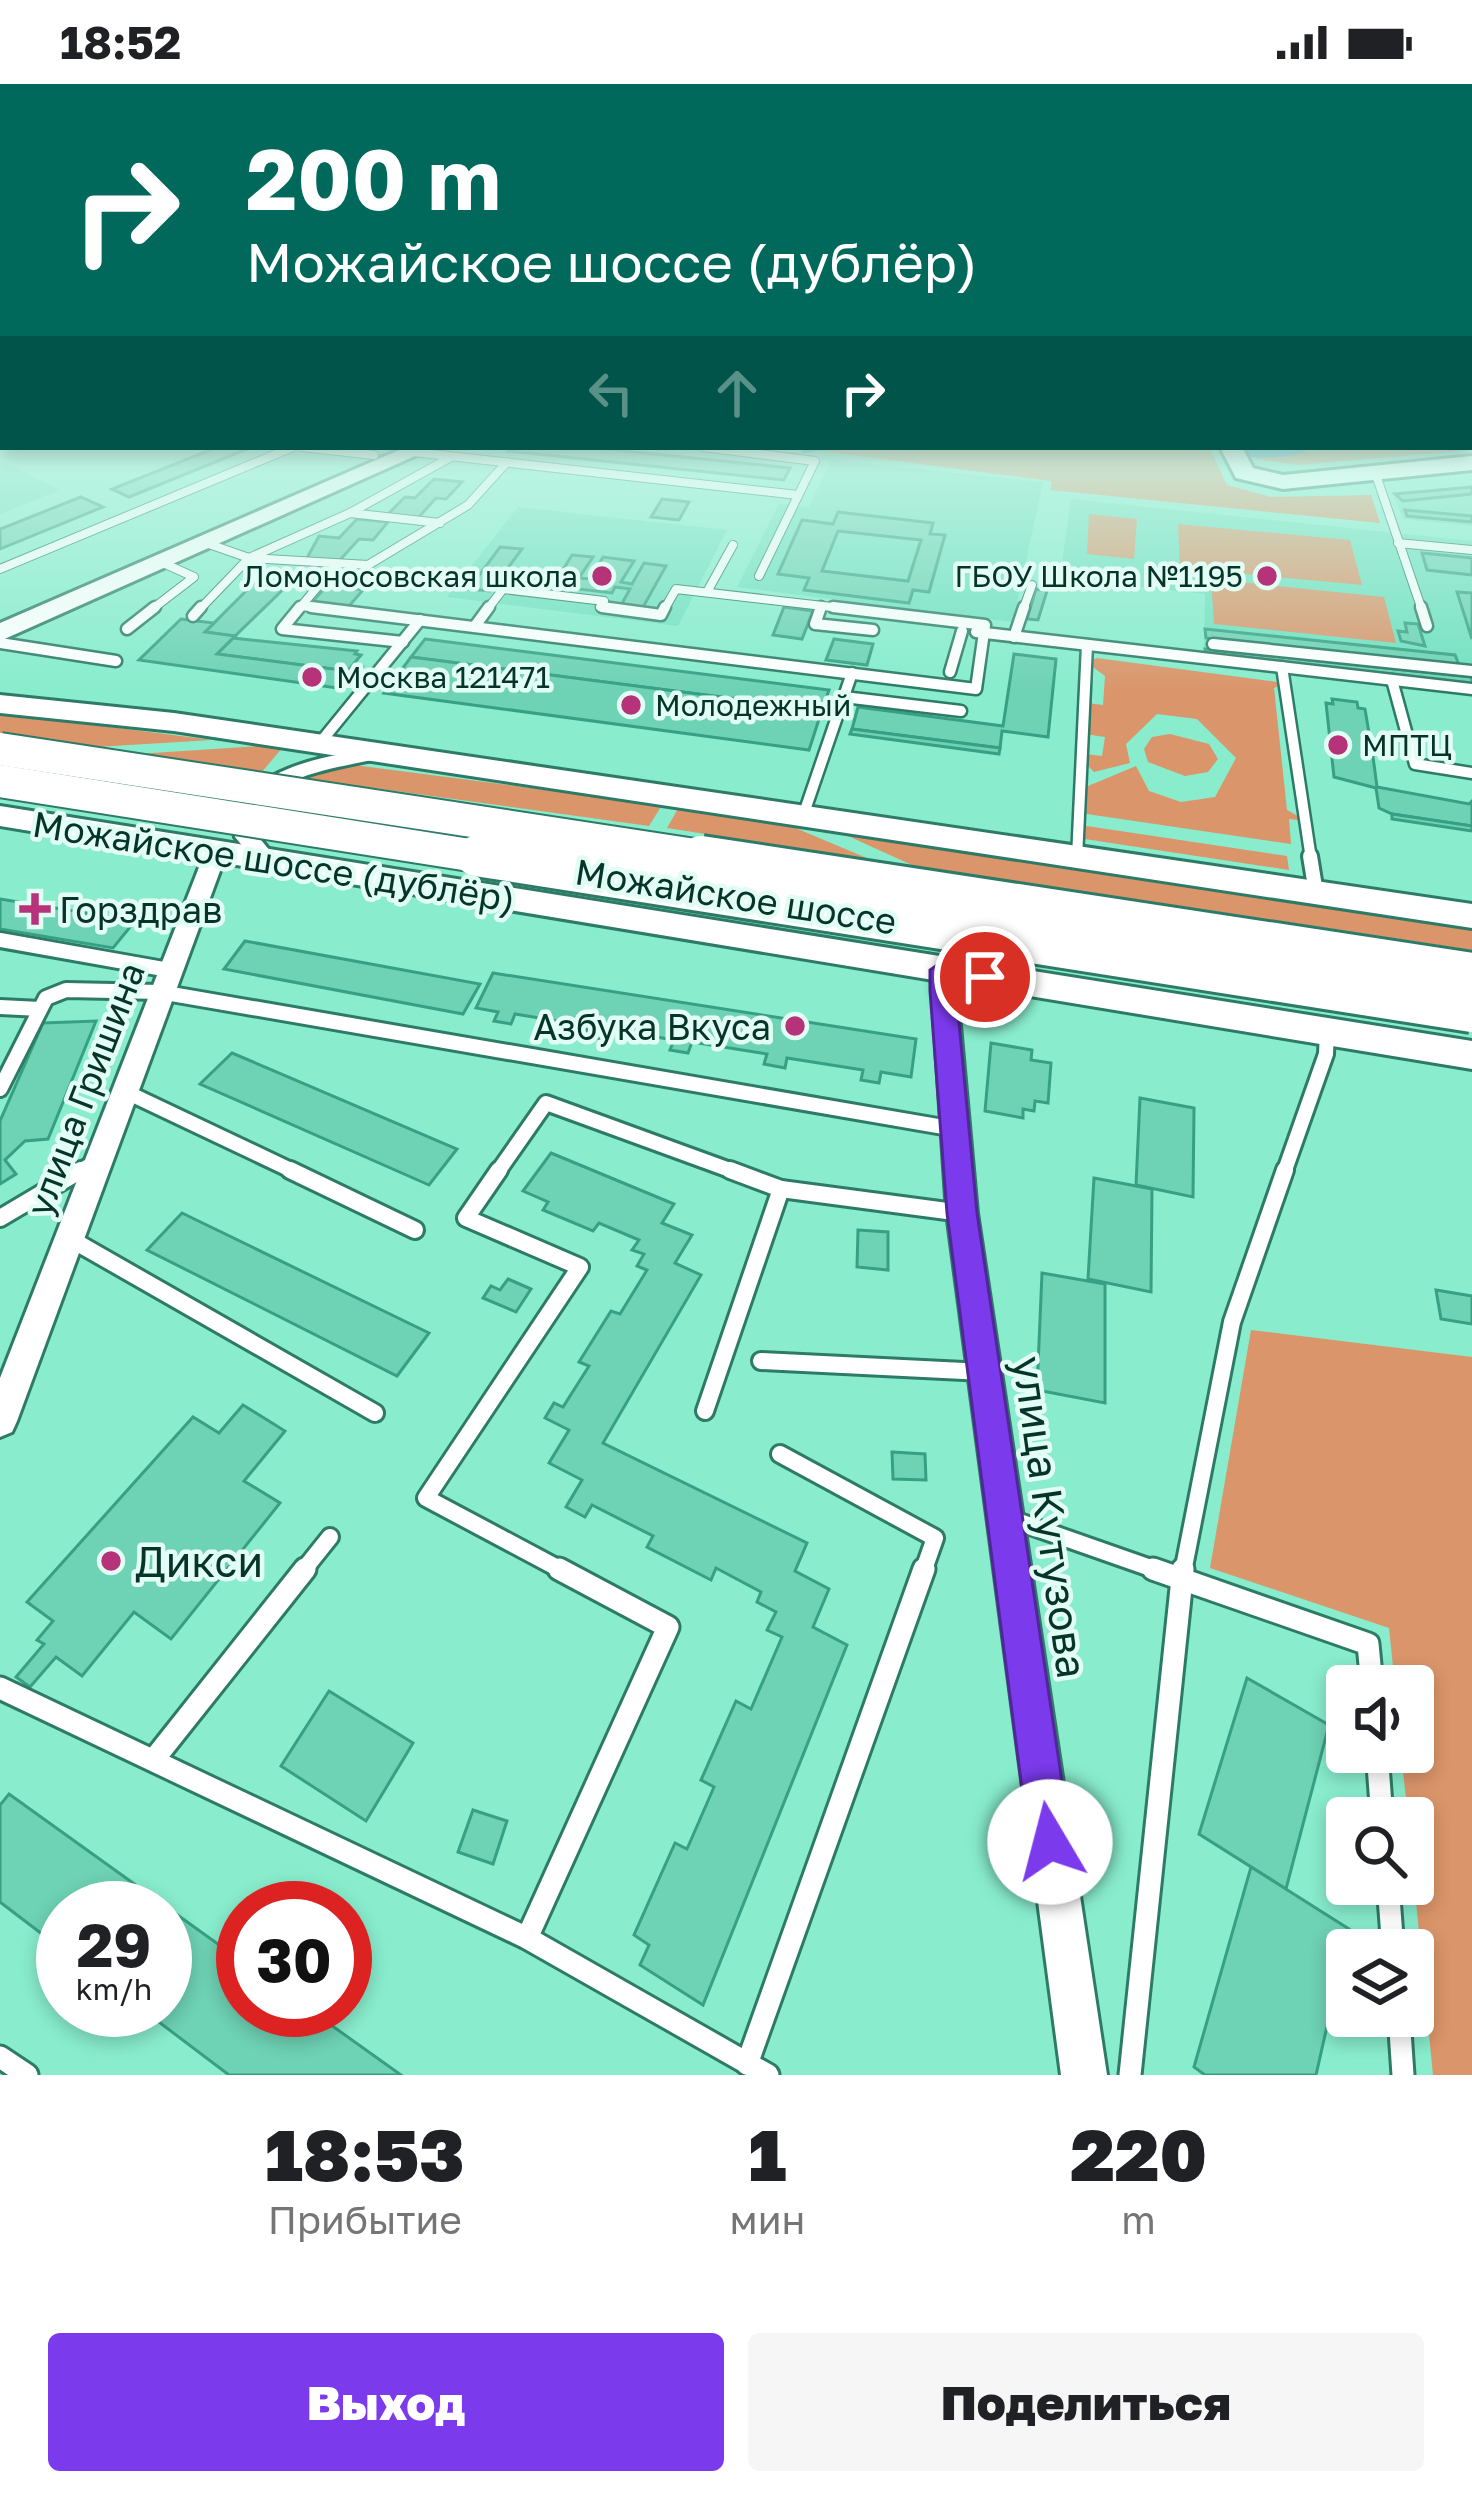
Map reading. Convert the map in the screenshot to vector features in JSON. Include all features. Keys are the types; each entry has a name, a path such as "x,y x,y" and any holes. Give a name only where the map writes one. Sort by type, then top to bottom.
{"main road":[{"path":"0,616 266,506"},
{"path":"0,633 284,506"},
{"path":"0,704 319,744 1472,916"},
{"name":"Можайское шоссе","path":"0,748 1472,973"},
{"name":"Можайское шоссе","path":"0,782 1472,1012"},
{"name":"Можайское шоссе (дублёр)","path":"0,816 1472,1055"}],"street":[{"path":"268,862 242,834 241,820 258,794 298,770 378,753"},
{"name":"улица Гришина","path":"0,1421 122,1090 216,853"},
{"name":"улица Кутузова","path":"943,970 962,1213 1084,2075"}],"lane":[{"path":"0,568 153,506"},
{"path":"193,616 248,558 363,506"},
{"path":"206,543 248,558 368,565 468,506"},
{"path":"759,576 793,506"},
{"path":"1386,506 1427,626"},
{"path":"350,513 441,523"},
{"path":"1398,543 1472,550"},
{"path":"707,592 733,545"},
{"path":"127,629 194,577 160,562"},
{"path":"335,566 282,628 403,642"},
{"path":"1014,637 1032,585"},
{"path":"302,606 976,689 985,626 676,589 661,615 600,607 604,601 503,589 475,626"},
{"path":"821,606 814,624 873,631"},
{"path":"319,744 420,620"},
{"path":"907,624 1472,689"},
{"path":"950,671 962,631"},
{"path":"0,643 116,661"},
{"path":"1213,644 1472,671"},
{"path":"1077,858 1087,645"},
{"path":"1282,667 1316,893"},
{"path":"803,816 852,673"},
{"path":"1392,680 1414,764 1472,772"},
{"path":"844,697 961,711"},
{"path":"0,940 164,981 955,1129"},
{"path":"0,1089 46,998 66,990 164,981"},
{"path":"0,1007 40,1009"},
{"path":"1130,2075 1181,1580 1232,1322 1326,1054 1327,1031"},
{"path":"122,1090 415,1230"},
{"path":"527,1938 668,1627 426,1498 580,1267 466,1218 546,1103 781,1189 962,1213"},
{"path":"0,1218 97,1162"},
{"path":"705,1411 781,1189"},
{"path":"67,1237 375,1413"},
{"path":"761,1361 986,1372"},
{"path":"747,2064 935,1538 780,1454"},
{"path":"1004,1517 1368,1644 1370,1665"},
{"path":"154,1758 330,1537"},
{"path":"0,1688 527,1938 769,2075"},
{"path":"1400,2037 1403,2075"},
{"path":"0,2056 27,2075"}],"shaded area":[{"name":"ГБОУ Школа №1195","path":"778,506 1038,506 1013,622 737,587"},
{"name":"ГБОУ Школа №1195","path":"1070,506 1137,506 1472,541 1472,687 1204,657 1205,594 1060,578"},
{"path":"1210,506 1375,506 1380,523"},
{"path":"1398,506 1472,506 1472,526 1403,519"},
{"path":"518,507 727,530 678,626 447,597"},
{"path":"1089,514 1137,519 1134,559 1087,554"},
{"path":"1178,524 1350,540 1362,585 1180,568"},
{"path":"1211,579 1384,597 1396,643 1214,624"},
{"path":"1097,658 1285,683 1274,688 1287,810 1307,821 1289,819 1291,844 1080,813 1081,789 1136,766 1149,791 1181,802 1215,797 1236,758 1197,719 1157,714 1126,744 1130,763 1094,772 1085,763 1085,754 1102,756 1105,737 1085,734 1087,703 1103,705 1105,676 1086,662"},
{"path":"0,713 212,740 96,747 0,733"},
{"path":"1170,734 1209,744 1218,759 1208,772 1185,776 1148,762 1144,749 1152,737"},
{"path":"283,747 261,773 137,754"},
{"path":"346,764 662,805 649,826 293,777"},
{"path":"679,807 786,824 869,859 667,828"},
{"path":"1080,825 1287,856 1289,870 1078,838"},
{"path":"837,831 1472,925 1472,950 914,866"},
{"path":"1251,1330 1472,1357 1472,2075 1433,2075 1429,2037 1434,2037 1434,1929 1419,1929 1416,1905 1434,1905 1434,1797 1406,1797 1403,1773 1434,1773 1434,1665 1393,1665 1389,1628 1210,1568"}],"building":[{"path":"58,506 103,507 0,549 0,529"},
{"path":"396,506 429,506 418,518 388,514"},
{"path":"658,506 687,506 679,520 651,517"},
{"path":"1405,510 1472,516 1472,522 1407,516"},
{"path":"838,512 933,523 930,534 945,535 929,592 913,590 909,603 804,590 809,578 778,574 802,520 833,524","holes":["838,531 921,540 908,581 822,571"]},
{"path":"357,519 388,522 373,540 359,539 339,561 307,558 319,536 339,538"},
{"path":"500,547 522,549 507,569 559,576 572,555 593,557 579,578 590,579 603,557 634,561 621,582 632,584 644,563 666,566 642,609 620,607 630,589 615,587 612,593 510,581 514,576 502,574 490,591 469,589"},
{"path":"1422,553 1472,558 1472,575 1427,570"},
{"path":"275,568 298,575 233,638 205,632 266,571"},
{"path":"327,586 363,590 349,606 312,602"},
{"path":"1036,589 1047,591 1038,620 1027,619"},
{"path":"1457,592 1472,593 1472,639"},
{"path":"784,607 813,611 802,639 773,635"},
{"path":"181,619 214,623 205,632 235,636 217,654 348,671 362,667 344,689 139,660"},
{"path":"1405,623 1418,624 1425,646 1401,641 1398,631 1407,632"},
{"path":"1205,629 1455,655 1459,665 1206,638"},
{"path":"233,638 361,655 348,671 217,654"},
{"path":"425,639 829,690 822,710 411,657"},
{"path":"834,639 873,644 867,665 826,660"},
{"path":"1205,649 1472,677 1472,685 1206,656"},
{"path":"1014,654 1056,659 1048,737 1002,731 1000,748 852,729 858,707 1003,726"},
{"name":"Молодежный","path":"411,657 822,710 809,750 384,693"},
{"path":"1332,699 1357,702 1358,708 1365,709 1370,739 1362,738 1363,748 1372,749 1377,787 1472,801 1472,826 1392,814 1379,808 1376,788 1334,777 1326,703 1333,704"},
{"path":"852,729 1000,748 999,754 850,734"},
{"path":"1392,814 1472,826 1472,831 1392,819"},
{"path":"0,899 135,921 113,948 0,929"},
{"path":"245,941 480,984 463,1014 224,969"},
{"path":"493,973 916,1039 911,1077 881,1072 879,1083 861,1080 863,1070 787,1058 785,1068 764,1064 767,1054 692,1042 688,1053 670,1050 674,1040 607,1029 603,1039 584,1036 588,1026 515,1014 511,1024 494,1021 498,1012 476,1008"},
{"path":"96,1021 48,1139 25,1141 5,1160 16,1174 0,1184 0,1121 43,1023"},
{"path":"991,1043 1032,1050 1031,1060 1051,1063 1048,1103 1035,1101 1034,1111 1023,1109 1023,1118 985,1111"},
{"path":"232,1053 457,1149 429,1185 200,1084"},
{"path":"1140,1098 1194,1108 1193,1197 1136,1185"},
{"path":"551,1153 674,1204 662,1223 692,1235 675,1263 701,1275 603,1443 807,1543 795,1571 829,1589 813,1627 847,1645 703,2005 640,1965 649,1945 634,1935 675,1843 687,1849 714,1787 701,1780 736,1701 751,1709 782,1637 767,1630 776,1612 757,1602 761,1592 716,1568 711,1580 647,1547 653,1536 592,1505 585,1517 566,1507 582,1480 549,1463 569,1430 545,1418 554,1403 563,1407 589,1366 579,1362 611,1311 620,1314 647,1270 637,1266 644,1254 632,1250 639,1240 599,1223 593,1231 543,1210 548,1202 523,1191"},
{"path":"1094,1178 1152,1189 1151,1292 1088,1279"},
{"path":"182,1213 429,1333 397,1376 147,1250"},
{"path":"858,1230 888,1232 888,1270 857,1267"},
{"path":"1042,1273 1105,1284 1105,1403 1037,1390"},
{"path":"508,1279 531,1289 516,1312 483,1298 491,1286 500,1290"},
{"path":"1436,1290 1472,1296 1472,1324 1441,1319"},
{"path":"243,1405 285,1431 244,1481 280,1503 171,1639 134,1612 82,1676 56,1657 30,1687 16,1677 44,1644 37,1640 53,1621 27,1602 193,1417 219,1433"},
{"path":"892,1452 925,1454 926,1480 893,1479"},
{"path":"1247,1678 1326,1723 1286,1889 1199,1834"},
{"path":"329,1691 413,1743 366,1821 281,1766"},
{"path":"9,1794 130,1881 36,1881 36,1929 0,1902 0,1805"},
{"path":"473,1810 507,1821 493,1864 458,1852"},
{"path":"1251,1867 1349,1929 1326,1929 1326,2031 1316,2075 1205,2075 1194,2067"},
{"path":"192,1925 216,1943 216,2037 348,2037 401,2075 229,2075 179,2037 192,2037"}],"place":[{"name":"Ломоносовская школа","path":"602,576"},
{"name":"ГБОУ Школа №1195","path":"1267,576"},
{"name":"Москва 121471","path":"312,677"},
{"name":"Молодежный","path":"631,705"},
{"name":"МПТЦ","path":"1338,745"},
{"name":"Горздрав","path":"35,909"},
{"name":"Азбука Вкуса","path":"795,1026"},
{"name":"Дикси","path":"111,1561"}],"route":[{"path":"985,977 943,970 943,991 962,1213 1050,1842"}]}
